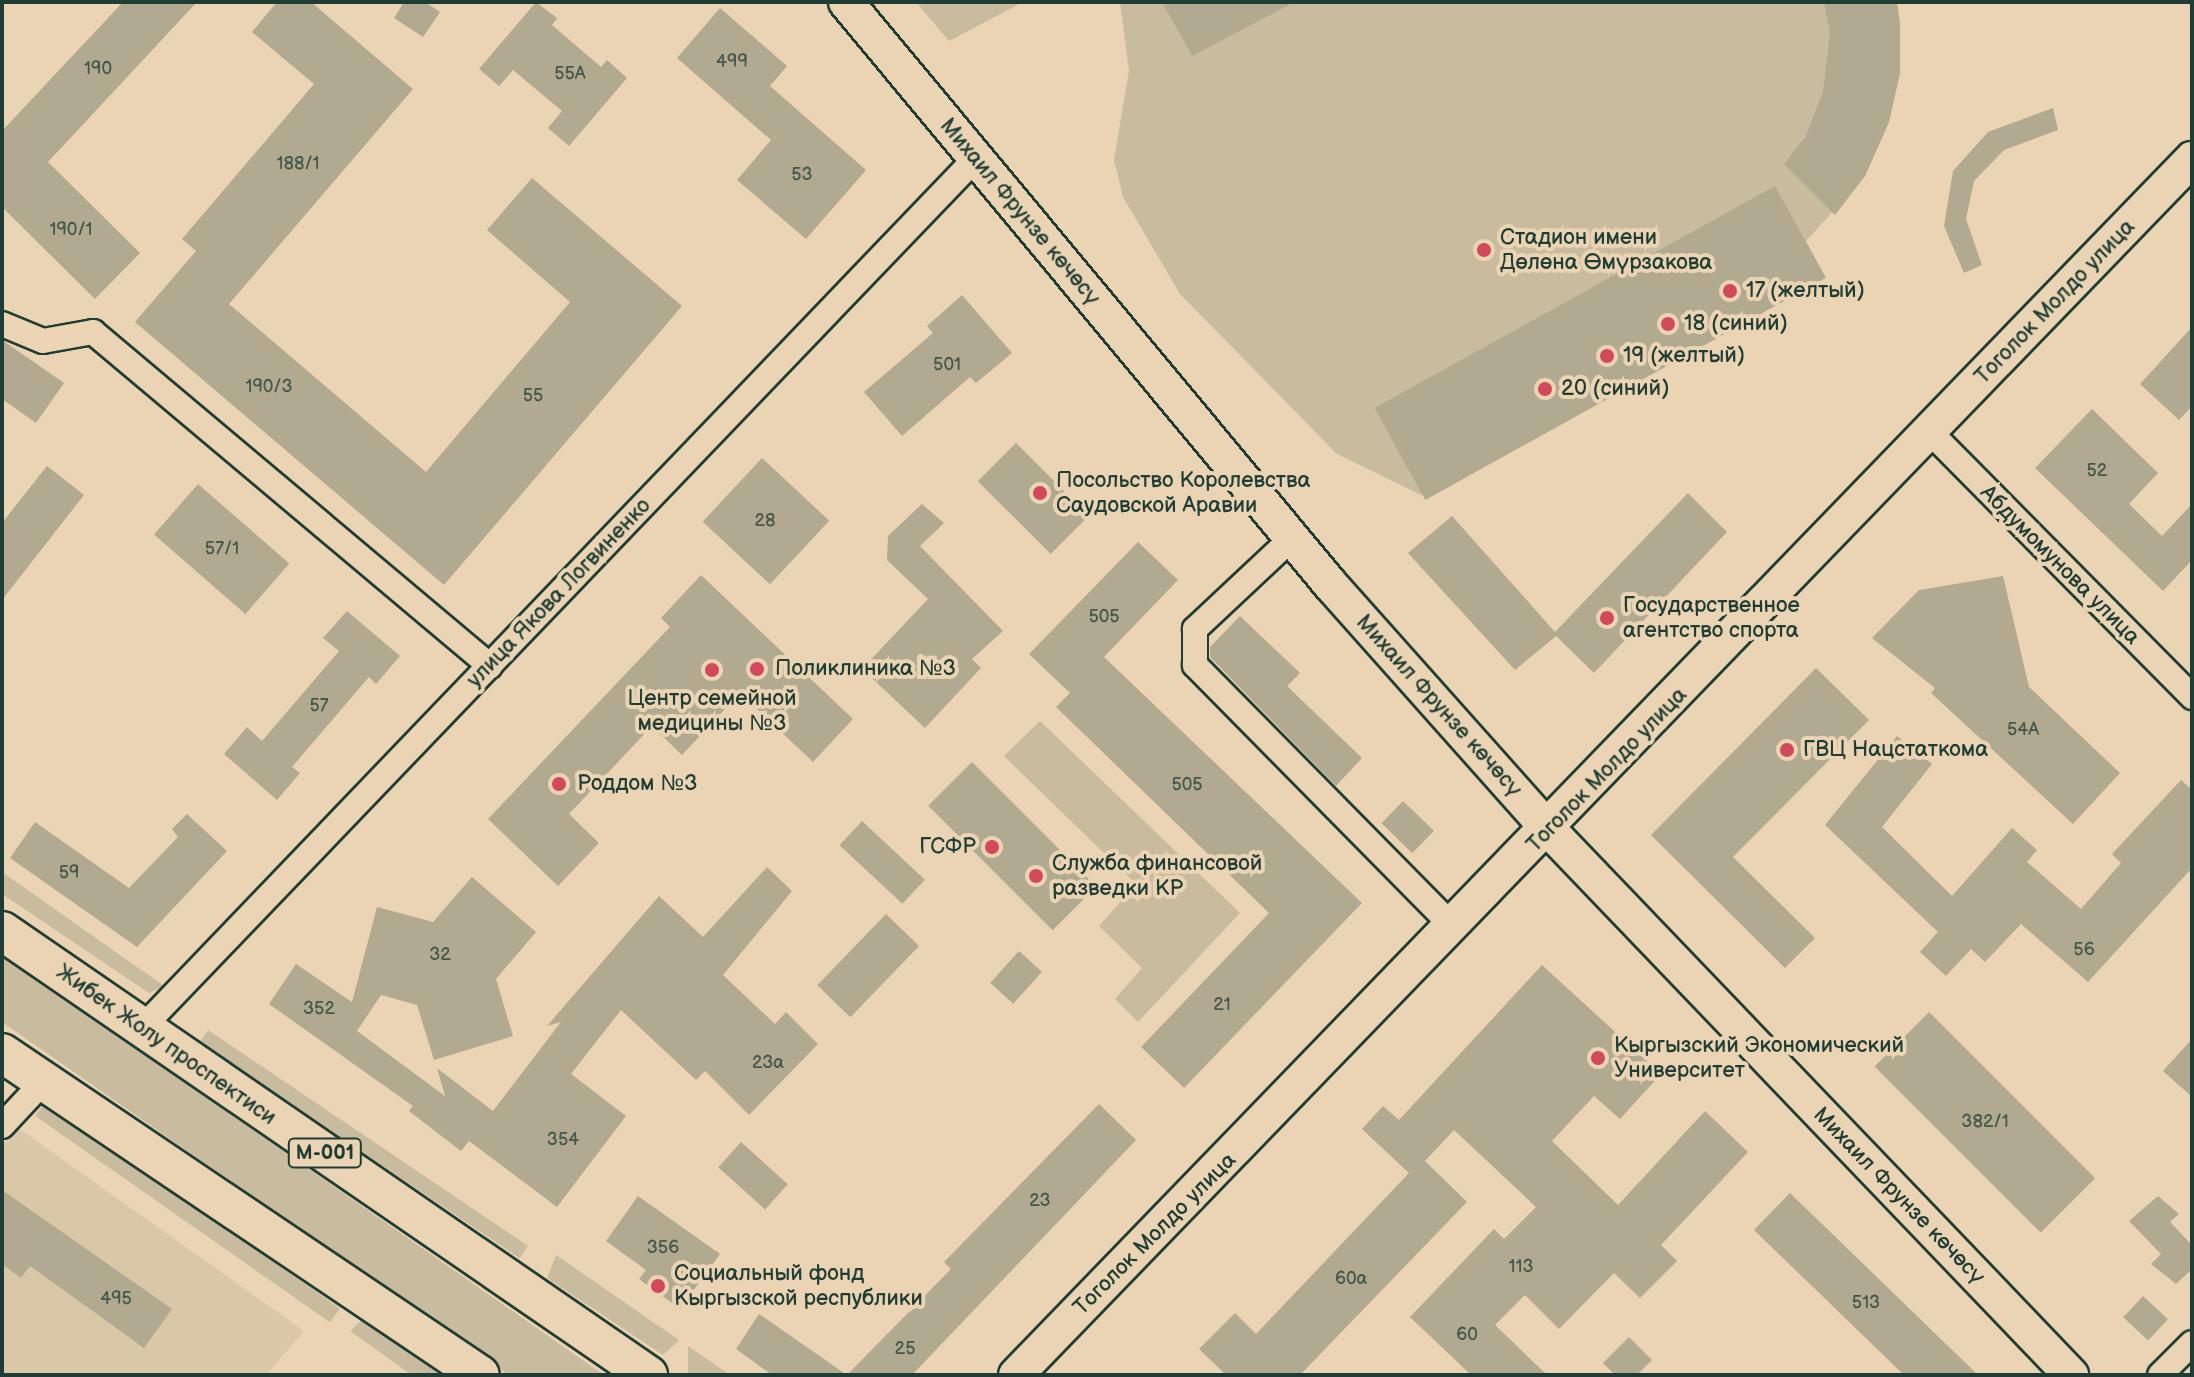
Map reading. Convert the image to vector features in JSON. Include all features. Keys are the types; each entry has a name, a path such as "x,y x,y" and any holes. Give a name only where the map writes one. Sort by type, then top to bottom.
{"main road":[{"name":"Михаил Фрунзе көчөсү","path":"846,2 1291,539 1549,830 2071,1375"},
{"name":"Тоголок Молдо улица","path":"1016,1375 1549,830 2192,159"},
{"name":"Жибек Жолу проспектиси","path":"2,931 648,1375"},
{"path":"2,1053 480,1375"}],"street":[{"name":"улица Якова Логвиненко","path":"142,1028 976,158"},
{"path":"2,324 43,341 93,332 490,666"},
{"name":"Абдумомунова улица","path":"1930,432 2192,697"},
{"path":"1291,539 1195,629 1195,665 1454,928"},
{"path":"2,1126 43,1082"},
{"path":"2160,1375 2192,1343"}],"shaded area":[{"path":"916,2 1023,2 949,41"},
{"name":"Стадион имени Дөлөна Өмүрзакова","path":"1120,2 1897,2 1900,73 1889,122 1865,176 1806,241 1825,278 1421,495 1337,454 1180,294 1123,197 1114,160 1129,71"},
{"path":"1040,721 1240,913 1138,1022 1115,999 1142,968 1099,926 1136,884 1004,756"},
{"path":"2,872 164,986 149,993 2,894"},
{"path":"2,955 604,1375 509,1375 2,1022"},
{"path":"208,1030 528,1246 520,1258 200,1042"},
{"path":"45,1102 340,1308 330,1322 35,1116"},
{"path":"18,1128 304,1331 266,1375 2,1375 2,1146"},
{"path":"556,1255 679,1340 663,1355 547,1278"},
{"path":"362,1320 441,1375 412,1375 350,1331"},
{"path":"688,1346 730,1375 688,1375"}],"building":[{"path":"123,2 197,2 48,162 140,253 95,299 2,207 2,131"},
{"path":"277,2 311,2 413,89 229,304 426,472 570,302 487,230 532,178 682,306 444,585 135,322 196,251 182,239 314,84 252,32"},
{"path":"404,2 425,2 440,12 423,37 394,18"},
{"path":"536,2 557,18 552,25 601,67 607,60 627,78 569,146 548,128 562,111 513,70 499,86 479,69"},
{"path":"1162,2 1295,2 1192,56"},
{"path":"1824,2 1897,2 1900,23 1900,73 1889,122 1865,176 1835,215 1784,164 1806,136 1823,91 1830,33"},
{"path":"720,8 787,66 770,86 866,170 806,239 737,180 771,140 677,58"},
{"path":"2053,108 2058,130 2004,150 1974,181 1966,219 1982,265 1964,273 1944,226 1953,171 1988,132"},
{"path":"1775,186 1826,278 1425,500 1374,408"},
{"path":"962,295 1012,353 976,383 970,377 902,436 864,392 933,333 927,326"},
{"path":"2192,327 2192,406 2179,420 2140,384"},
{"path":"2,340 64,383 36,423 2,399"},
{"path":"2092,409 2158,473 2129,504 2162,536 2192,504 2192,560 2163,591 2035,468"},
{"path":"1016,443 1089,516 1051,554 978,481"},
{"path":"762,458 829,521 770,584 703,522"},
{"path":"47,466 84,495 2,600 2,523"},
{"path":"198,484 289,563 245,614 154,535"},
{"path":"1688,493 1727,532 1594,673 1556,636 1515,670 1408,553 1452,516 1555,632"},
{"path":"922,504 944,523 920,546 1003,631 972,659 981,668 925,728 862,669 928,599 887,560 888,536"},
{"path":"1138,542 1178,580 1104,657 1362,903 1184,1088 1141,1047 1269,913 1056,707 1070,693 1029,654"},
{"path":"701,575 853,719 813,762 740,693 682,755 652,726 569,814 599,843 558,886 488,819 670,627 661,618"},
{"path":"2003,576 2029,687 2120,773 2073,824 1931,693 1935,688 1872,638 1919,590"},
{"path":"347,611 400,656 376,684 369,677 292,767 300,773 277,800 224,754 247,727 262,741 339,651 323,638"},
{"path":"1240,616 1300,673 1287,686 1362,758 1336,786 1210,657 1210,647"},
{"path":"1816,668 1869,720 1733,857 1815,938 1785,968 1651,835"},
{"path":"1897,736 1932,764 1882,827 1952,896 2012,828 2037,850 2027,862 2081,909 2121,863 2112,854 2181,780 2192,790 2192,868 2088,982 2021,924 1985,962 1971,949 1946,976 1920,952 1938,932 1825,825"},
{"path":"972,762 1096,886 1053,930 928,806"},
{"path":"1403,801 1434,831 1412,853 1381,823"},
{"path":"187,814 227,851 137,947 10,858 35,822 129,888 178,837 172,829"},
{"path":"862,821 925,880 902,904 839,845"},
{"path":"767,867 792,891 723,975 775,1024 786,1012 818,1044 749,1115 705,1071 696,1080 621,1010 571,1074 626,1116 557,1207 469,1141 461,1151 409,1111 413,1106 269,1004 296,964 352,1002 377,907 433,922 472,877 536,932 496,979 513,1036 434,1060 417,1005 381,995 357,1031 445,1096 437,1068 493,1111 561,1022 547,1026 659,896 703,937"},
{"path":"886,914 919,946 850,1017 817,985"},
{"path":"1019,951 1042,972 1013,1004 990,983"},
{"path":"1542,965 1661,1074 1620,1119 1594,1096 1552,1141 1618,1205 1705,1111 1748,1152 1661,1245 1677,1261 1640,1298 1614,1273 1559,1329 1525,1295 1495,1325 1547,1375 1471,1375 1410,1317 1494,1229 1504,1239 1536,1207 1454,1130 1425,1161 1467,1202 1300,1375 1226,1375 1199,1349 1235,1313 1256,1334 1409,1173 1362,1129 1383,1106 1399,1120"},
{"path":"1929,1012 2095,1178 2041,1233 1875,1066"},
{"path":"2192,1039 2192,1097 2163,1071"},
{"path":"1099,1104 1136,1140 912,1375 847,1375 951,1269 944,1262"},
{"path":"741,1142 788,1184 765,1209 718,1167"},
{"path":"2,1190 172,1309 144,1348 30,1266 21,1278 2,1264"},
{"path":"1790,1193 1978,1375 1904,1375 1754,1230"},
{"path":"638,1196 720,1254 680,1309 639,1279 646,1270 606,1241"},
{"path":"2158,1196 2179,1214 2170,1222 2192,1245 2192,1269 2176,1284 2151,1264 2161,1254 2129,1221"},
{"path":"2143,1296 2168,1319 2148,1340 2123,1317"},
{"path":"759,1314 847,1375 772,1375 736,1349"},
{"path":"1629,1337 1652,1360 1637,1375 1615,1375 1603,1363"}],"place":[{"name":"Стадион имени Дөлөна Өмүрзакова","path":"1484,250"},
{"name":"17 (желтый)","path":"1730,291"},
{"name":"18 (синий)","path":"1668,324"},
{"name":"19 (желтый)","path":"1607,356"},
{"name":"20 (синий)","path":"1545,389"},
{"name":"Посольство Королевства Саудовской Аравии","path":"1040,493"},
{"name":"Государственное агентство спорта","path":"1607,618"},
{"name":"Поликлиника №3","path":"757,669"},
{"name":"Центр семейной медицины №3","path":"712,670"},
{"name":"ГВЦ Нацстаткома","path":"1787,750"},
{"name":"Роддом №3","path":"559,784"},
{"name":"ГСФР","path":"992,847"},
{"name":"Служба финансовой разведки КР","path":"1036,876"},
{"name":"Кыргызский Экономический Университет","path":"1598,1058"},
{"name":"Социальный фонд Кыргызской республики","path":"658,1286"}]}
